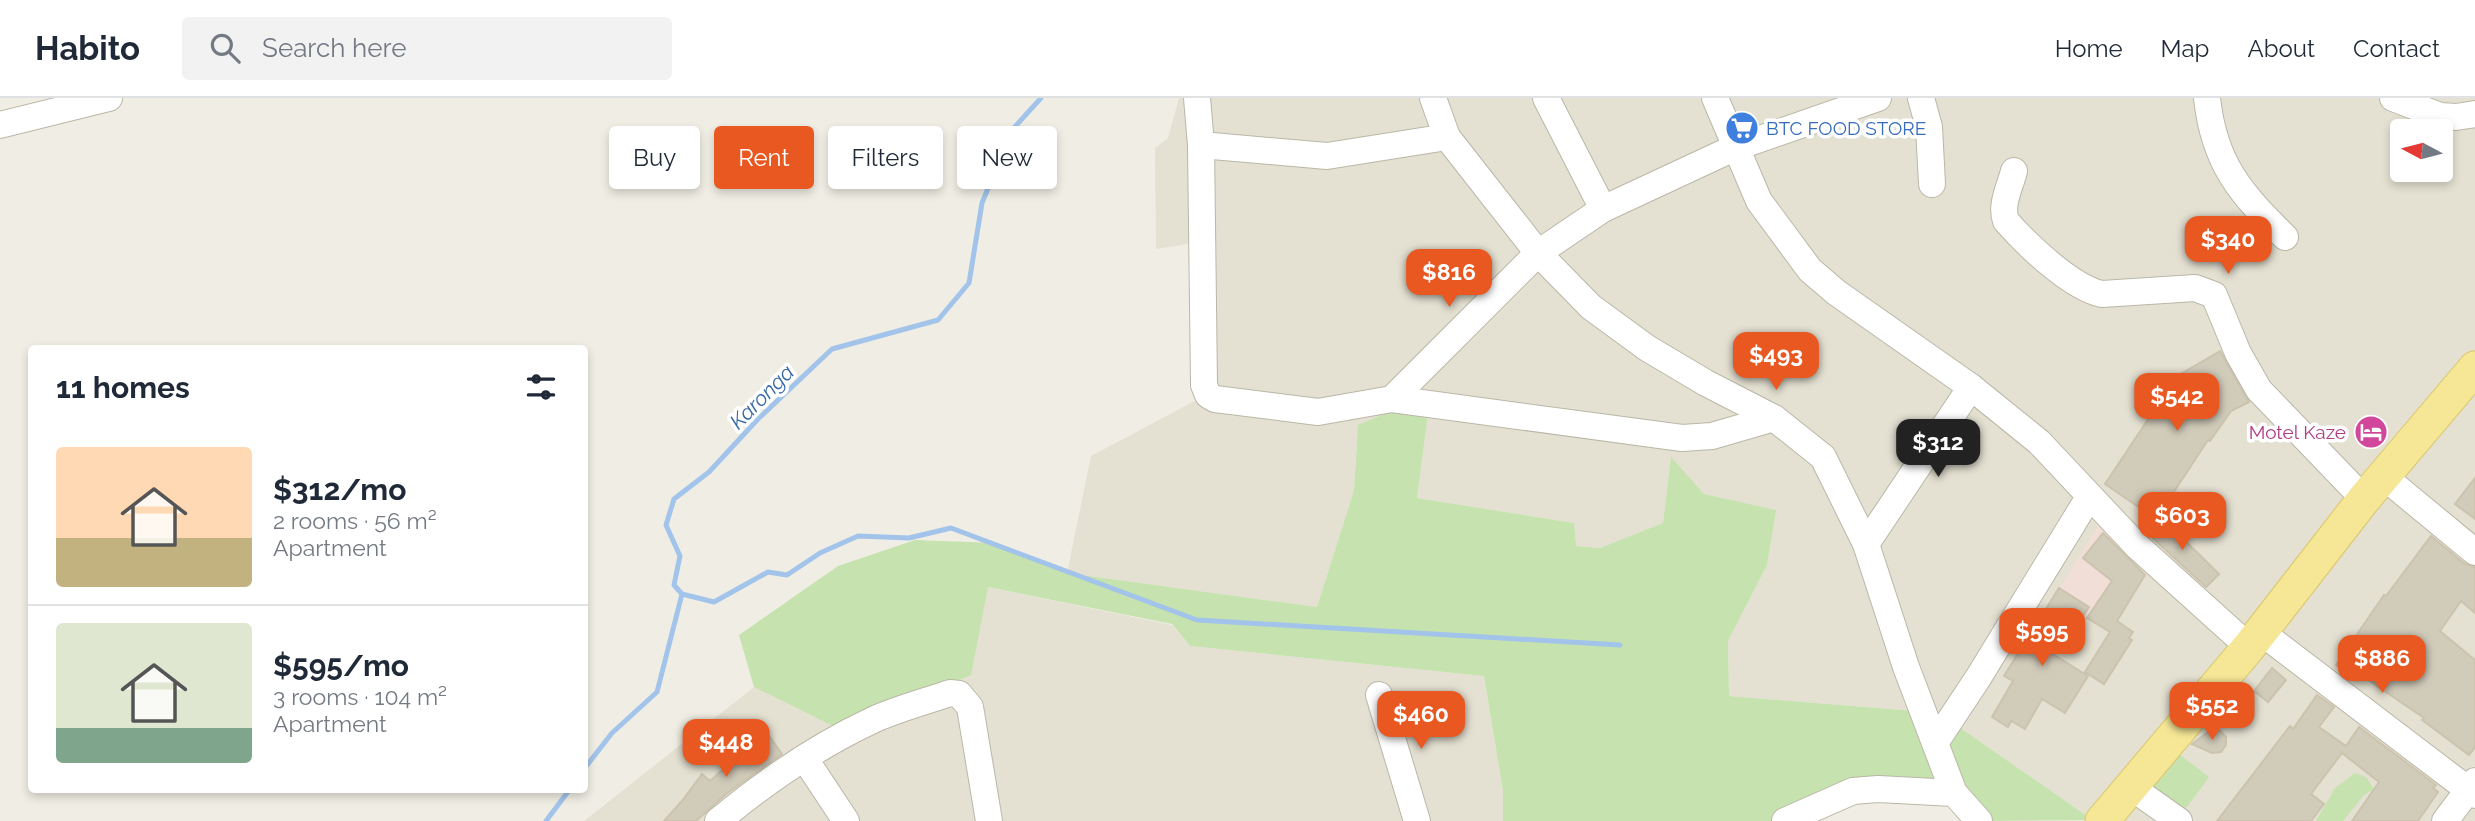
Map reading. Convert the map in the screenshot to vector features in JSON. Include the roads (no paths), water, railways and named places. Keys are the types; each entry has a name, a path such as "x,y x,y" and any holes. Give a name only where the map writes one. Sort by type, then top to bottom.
{"main road":[{"path":"2102,821 2255,640 2374,488 2475,368"}],"street":[{"path":"0,125 109,98"},
{"path":"1197,98 1201,145 1204,385 1208,395 1214,399 1318,412 1392,399 1682,438 1712,436 1774,418"},
{"path":"1433,98 1447,137 1538,253 1591,307 1647,348 1706,383 1774,418 1823,457 1866,544 1906,667 1954,793 1979,821"},
{"path":"1546,98 1603,209"},
{"path":"1714,98 1759,201 1810,270 1854,306 1971,387 2039,442 2137,546 2255,640 2473,789 2445,821"},
{"path":"1392,399 1538,253 1603,209 1734,148 1878,98"},
{"path":"1921,98 1929,127 1932,184"},
{"path":"2207,98 2212,129 2227,170 2249,202 2285,237"},
{"path":"2393,98 2440,116 2475,114"},
{"path":"1201,145 1327,156 1447,137"},
{"path":"2014,171 2004,204 2006,221 2073,283 2088,291 2102,294 2195,288 2214,295 2238,353 2259,390 2374,488 2475,552"},
{"path":"1866,544 1971,387"},
{"path":"1935,743 2090,497"},
{"path":"718,821 774,778 836,739 875,719 950,693 959,694 970,707 989,821"},
{"path":"1379,695 1418,821"},
{"path":"805,759 846,821"},
{"path":"2131,787 2179,821"},
{"path":"1785,821 1853,791 1878,789 1954,793"}],"waterway":[{"name":"Karonga","path":"588,764 612,733 657,692 682,594 674,585 680,556 666,525 674,499 709,472 758,419 832,349 938,320 969,283 982,203 1012,130 1041,98"},
{"path":"682,594 714,602 768,572 787,575 820,553 858,536 909,538 951,528 1197,620 1620,645"},
{"name":"Karonga","path":"546,821 567,793"}],"place":[{"name":"BTC FOOD STORE","path":"1742,128"},
{"name":"Motel Kaze","path":"2371,432"}]}
